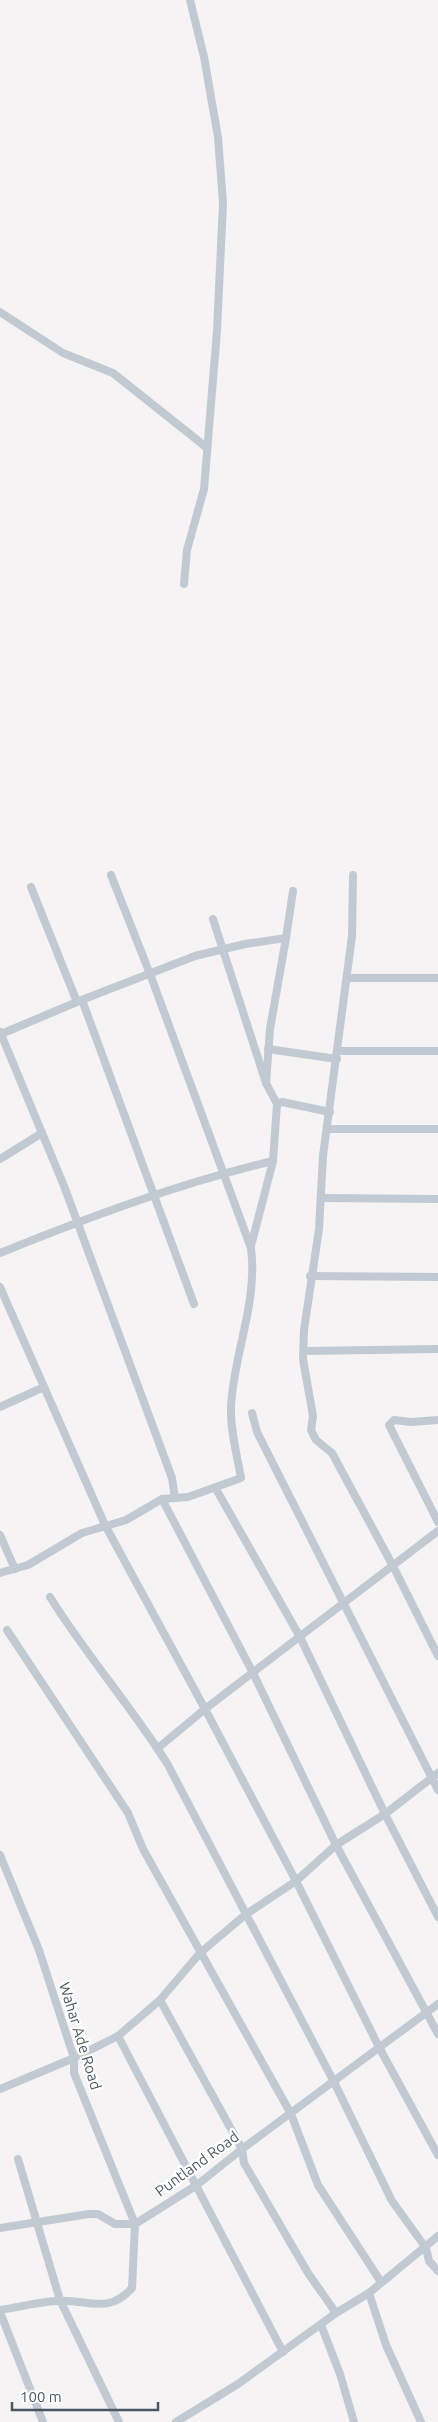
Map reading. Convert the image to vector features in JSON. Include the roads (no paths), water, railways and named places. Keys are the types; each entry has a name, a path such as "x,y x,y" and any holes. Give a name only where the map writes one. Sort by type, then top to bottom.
{"street":[{"path":"184,584 187,550 204,489 217,331 223,203 218,137 204,58 190,0"},
{"path":"0,312 63,353 112,373 206,447"},
{"path":"0,1573 28,1565 82,1533 126,1520 162,1499 188,1497 216,1489 241,1478 231,1407 245,1335 254,1270 251,1248 150,974 110,875"},
{"path":"353,875 352,936 328,1129 318,1229 304,1330 304,1352 313,1416 311,1430 316,1440 332,1453 393,1566 438,1656"},
{"path":"31,887 79,1001 194,1304"},
{"path":"266,1083 268,1050 293,891"},
{"path":"214,919 266,1083 277,1104 272,1161 251,1248"},
{"path":"175,1498 172,1478 77,1222 0,1033 195,956 245,944 286,938"},
{"path":"347,978 438,978"},
{"path":"268,1050 338,1055 438,1051"},
{"path":"277,1104 282,1102 330,1112"},
{"path":"328,1129 438,1129"},
{"path":"0,1159 42,1133"},
{"path":"0,1253 77,1222 224,1173 272,1161"},
{"path":"321,1198 438,1199"},
{"path":"310,1276 438,1277"},
{"path":"0,1287 104,1525 296,1880 380,2049 438,2155"},
{"path":"304,1352 438,1349"},
{"path":"0,1407 44,1388"},
{"path":"252,1413 257,1432 342,1603 435,1776 438,1790"},
{"path":"438,1420 411,1422 394,1420 389,1425 438,1522"},
{"path":"216,1489 300,1637 384,1814 438,1917"},
{"path":"162,1499 253,1673 336,1844 428,2012 438,2034"},
{"path":"158,1748 205,1709 438,1531"},
{"path":"0,1535 15,1569"},
{"path":"50,1597 67,1625 86,1647 158,1748 334,2082 392,2202 426,2248 430,2261 438,2271"},
{"path":"7,1630 128,1813 143,1849 291,2114 318,2185 381,2282"},
{"path":"0,2089 74,2058 118,2036 160,2000 200,1953 245,1914 296,1880 336,1844 384,1814 435,1776"},
{"name":"Wahar Ade Road","path":"0,1855 39,1950 74,2058 74,2073 135,2224"},
{"path":"160,2000 242,2149 244,2163 308,2273 336,2313"},
{"name":"Puntland Road","path":"135,2224 197,2185 242,2149 380,2049 438,2004"},
{"path":"118,2036 282,2352"},
{"path":"18,2159 60,2300 119,2422"},
{"path":"0,2228 89,2214 98,2214 115,2224 135,2224 132,2288 124,2298 101,2305 60,2300 0,2311 43,2422"},
{"path":"176,2422 186,2414 238,2384 321,2326 336,2313 369,2293 426,2248 438,2236"},
{"path":"369,2293 386,2345 421,2422"},
{"path":"321,2326 340,2374 354,2422"},
{"path":"186,2414 190,2422"}]}
